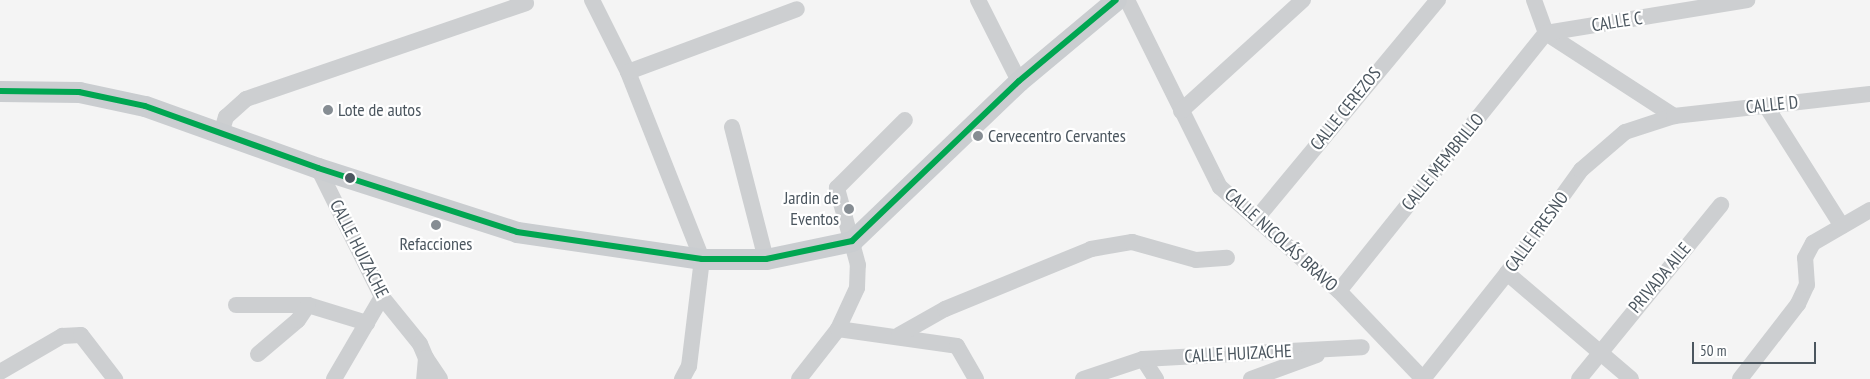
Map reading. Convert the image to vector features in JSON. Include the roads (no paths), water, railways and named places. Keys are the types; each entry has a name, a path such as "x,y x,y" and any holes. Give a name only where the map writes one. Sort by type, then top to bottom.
{"main road":[{"path":"0,91 80,92 145,106 318,168 516,232 702,259 766,259 852,241 1020,80 1116,0"}],"street":[{"path":"592,0 628,72 702,259 689,366 682,379"},
{"path":"978,0 1020,80"},
{"name":"CALLE NICOLÁS BRAVO","path":"1127,0 1220,187 1339,291 1423,379"},
{"path":"1181,111 1303,0"},
{"name":"CALLE CEREZOS","path":"1256,219 1438,0"},
{"path":"1534,0 1546,33 1674,116"},
{"name":"CALLE C","path":"1546,33 1747,0"},
{"path":"221,134 226,117 246,99 526,3"},
{"path":"628,72 798,9"},
{"name":"CALLE MEMBRILLO","path":"1339,291 1546,33"},
{"name":"CALLE D","path":"1674,116 1870,94"},
{"path":"1766,106 1842,226"},
{"name":"CALLE FRESNO","path":"1423,379 1507,273 1582,170 1603,147 1624,132 1674,116"},
{"path":"799,379 838,328 857,288 858,266 837,188 905,120"},
{"path":"732,127 766,259"},
{"name":"CALLE HUIZACHE","path":"318,168 382,297 420,344 426,358 440,379"},
{"name":"PRIVADA AILE","path":"1579,379 1721,205"},
{"path":"1740,379 1798,304 1807,285 1805,258 1813,243 1870,210"},
{"path":"899,335 945,309 1091,249 1132,242 1196,260 1227,258"},
{"path":"1507,273 1631,379"},
{"path":"334,379 382,297"},
{"path":"236,305 308,305 367,322"},
{"path":"258,354 298,320 308,305"},
{"path":"838,328 899,335 957,346 976,379"},
{"path":"0,372 62,336 81,335 116,379"},
{"name":"CALLE HUIZACHE","path":"1083,379 1143,359 1362,347"},
{"name":"CALLE HUIZACHE","path":"1251,379 1333,349"},
{"path":"424,379 426,358"},
{"path":"1143,359 1156,379"}],"place":[{"name":"Lote de autos","path":"328,110"},
{"name":"Cervecentro Cervantes","path":"978,136"},
{"name":"Jardin de Eventos","path":"849,209"},
{"name":"Refacciones","path":"436,225"}]}
